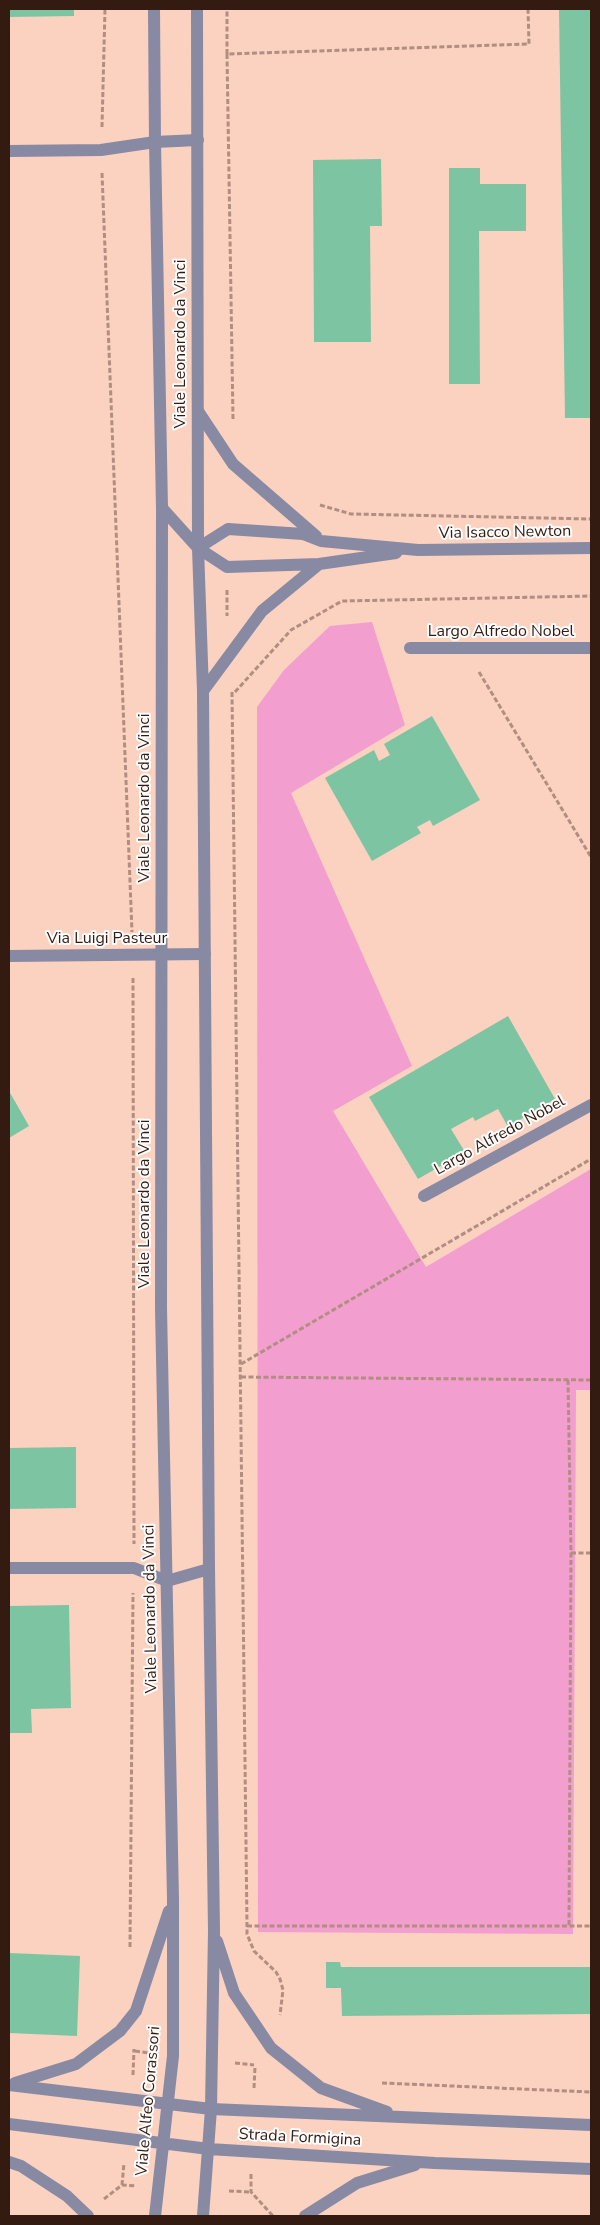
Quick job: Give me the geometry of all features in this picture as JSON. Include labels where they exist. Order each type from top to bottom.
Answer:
[{"type":"street","name":"Viale Leonardo da Vinci","points":[[154,9],[154,142],[162,508],[161,1308],[173,1899]]},
{"type":"street","name":"Viale Leonardo da Vinci","points":[[197,9],[198,548],[203,691],[209,1568],[214,1931]]},
{"type":"street","points":[[9,151],[101,150],[154,142],[198,140]]},
{"type":"street","points":[[198,411],[233,464],[321,541]]},
{"type":"street","points":[[162,508],[198,548],[227,567]]},
{"type":"street","name":"Via Isacco Newton","points":[[198,548],[228,529],[302,534],[321,541],[418,550],[591,548]]},
{"type":"street","name":"Via Isacco Newton","points":[[227,567],[319,564],[418,550]]},
{"type":"street","points":[[203,691],[262,612],[319,564]]},
{"type":"street","name":"Largo Alfredo Nobel","points":[[410,648],[591,648]]},
{"type":"street","name":"Via Luigi Pasteur","points":[[9,956],[205,954]]},
{"type":"street","name":"Largo Alfredo Nobel","points":[[424,1196],[591,1105]]},
{"type":"street","points":[[9,1568],[134,1568],[167,1581],[209,1568]]},
{"type":"street","points":[[10,2085],[76,2064],[120,2031],[136,2011],[173,1899]]},
{"type":"street","name":"Viale Alfeo Corassori","points":[[155,2216],[173,2056],[173,1899]]},
{"type":"street","points":[[203,2216],[211,2109],[214,1931]]},
{"type":"street","points":[[214,1931],[234,1993],[271,2048],[321,2088],[399,2116]]},
{"type":"street","name":"Strada Formigina","points":[[10,2085],[211,2109],[591,2125]]},
{"type":"street","name":"Strada Formigina","points":[[9,2124],[208,2149],[435,2163],[591,2169]]},
{"type":"street","points":[[9,2162],[21,2166],[67,2196],[88,2216]]},
{"type":"street","points":[[305,2216],[357,2183],[408,2166],[435,2163]]},
{"type":"path","points":[[105,9],[101,150],[133,955],[134,1568],[130,1955]]},
{"type":"path","points":[[227,9],[234,424]]},
{"type":"path","points":[[227,54],[529,44],[528,9]]},
{"type":"path","points":[[313,501],[321,506],[351,514],[591,519]]},
{"type":"path","points":[[227,567],[227,658],[233,694],[247,1934],[254,1951],[276,1972],[280,1979],[283,1990],[280,2016]]},
{"type":"path","points":[[233,694],[291,630],[342,601],[591,596]]},
{"type":"path","points":[[464,648],[591,858]]},
{"type":"path","points":[[241,1364],[591,1159]]},
{"type":"path","points":[[241,1377],[591,1380]]},
{"type":"path","points":[[568,1380],[570,1553],[569,1926]]},
{"type":"path","points":[[570,1553],[591,1553]]},
{"type":"path","points":[[247,1926],[591,1926]]},
{"type":"path","points":[[375,2082],[591,2092]]},
{"type":"path","points":[[251,2192],[273,2216]]},
{"type":"shaded area","points":[[372,622],[405,725],[291,793],[412,1066],[333,1111],[426,1267],[591,1169],[591,1390],[576,1390],[573,1934],[258,1932],[257,707],[284,670],[330,626]]},
{"type":"building","points":[[9,9],[74,9],[74,16],[9,17]]},
{"type":"building","points":[[559,9],[591,9],[591,418],[565,418]]},
{"type":"building","points":[[381,159],[382,226],[370,226],[371,342],[314,342],[313,160]]},
{"type":"building","points":[[449,168],[480,168],[480,184],[526,184],[526,231],[479,231],[480,384],[449,384]]},
{"type":"building","points":[[432,716],[480,800],[433,826],[430,820],[417,827],[421,833],[372,861],[325,778],[374,750],[379,761],[390,755],[384,744]]},
{"type":"building","points":[[508,1016],[555,1099],[508,1127],[498,1109],[475,1121],[473,1117],[451,1129],[465,1152],[418,1179],[369,1097]]},
{"type":"building","points":[[9,1091],[29,1126],[9,1138]]},
{"type":"building","points":[[76,1447],[76,1508],[9,1509],[9,1448]]},
{"type":"building","points":[[69,1605],[71,1708],[31,1709],[32,1733],[9,1733],[9,1606]]},
{"type":"building","points":[[9,1953],[80,1956],[77,2036],[9,2033]]},
{"type":"building","points":[[326,1962],[340,1962],[341,1967],[591,1967],[591,2014],[342,2016],[341,1988],[326,1988]]}]
